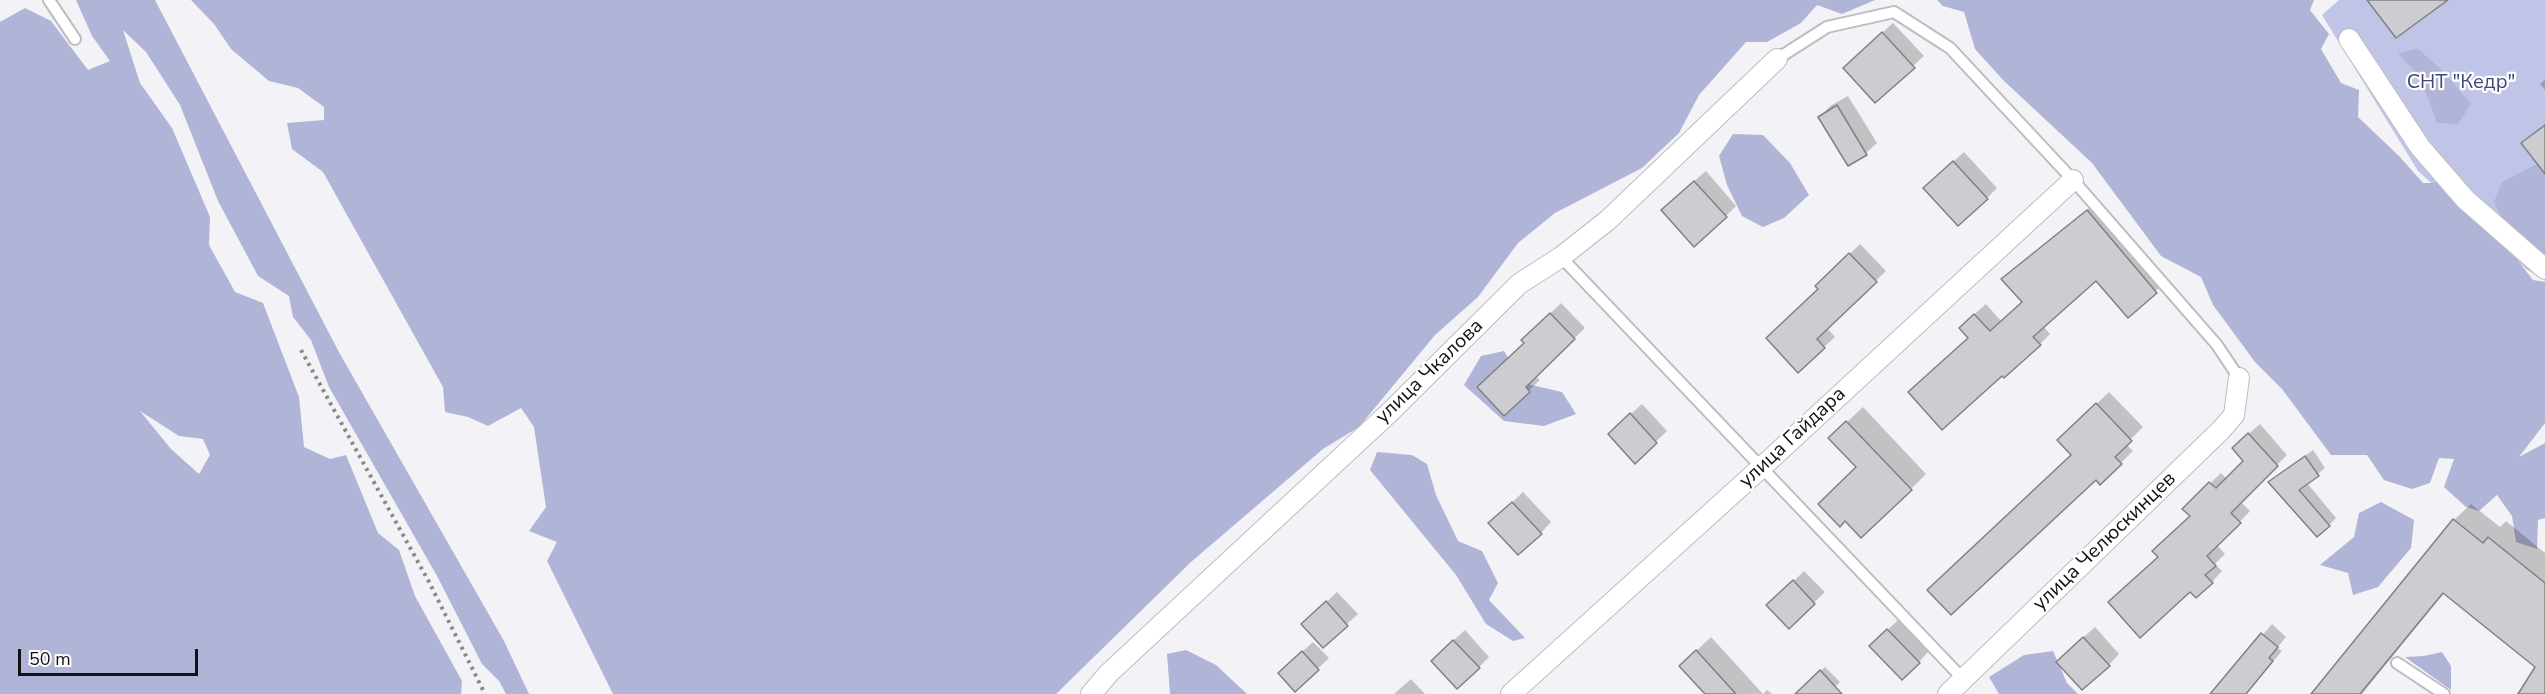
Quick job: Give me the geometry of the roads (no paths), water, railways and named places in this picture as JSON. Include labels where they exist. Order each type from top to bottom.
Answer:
[{"type":"street","points":[[2349,39],[2420,147],[2465,199],[2545,269]]},
{"type":"street","name":"улица Чкалова","points":[[1091,694],[1118,665],[1389,413],[1519,284],[1561,257],[1608,220],[1777,59]]},
{"type":"street","name":"улица Гайдара","points":[[1511,694],[1763,466],[2073,180]]},
{"type":"street","name":"улица Челюскинцев","points":[[1948,694],[2221,430],[2234,415],[2239,378]]},
{"type":"lane","points":[[49,0],[75,39]]},
{"type":"lane","points":[[1777,59],[1827,27],[1894,12],[1950,48],[2073,180],[2217,345],[2239,378]]},
{"type":"lane","points":[[1561,257],[1763,466],[1963,679]]},
{"type":"lane","points":[[2397,663],[2444,694]]},
{"type":"park label","name":"СНТ \"Кедр\"","points":[[2461,83]]}]
